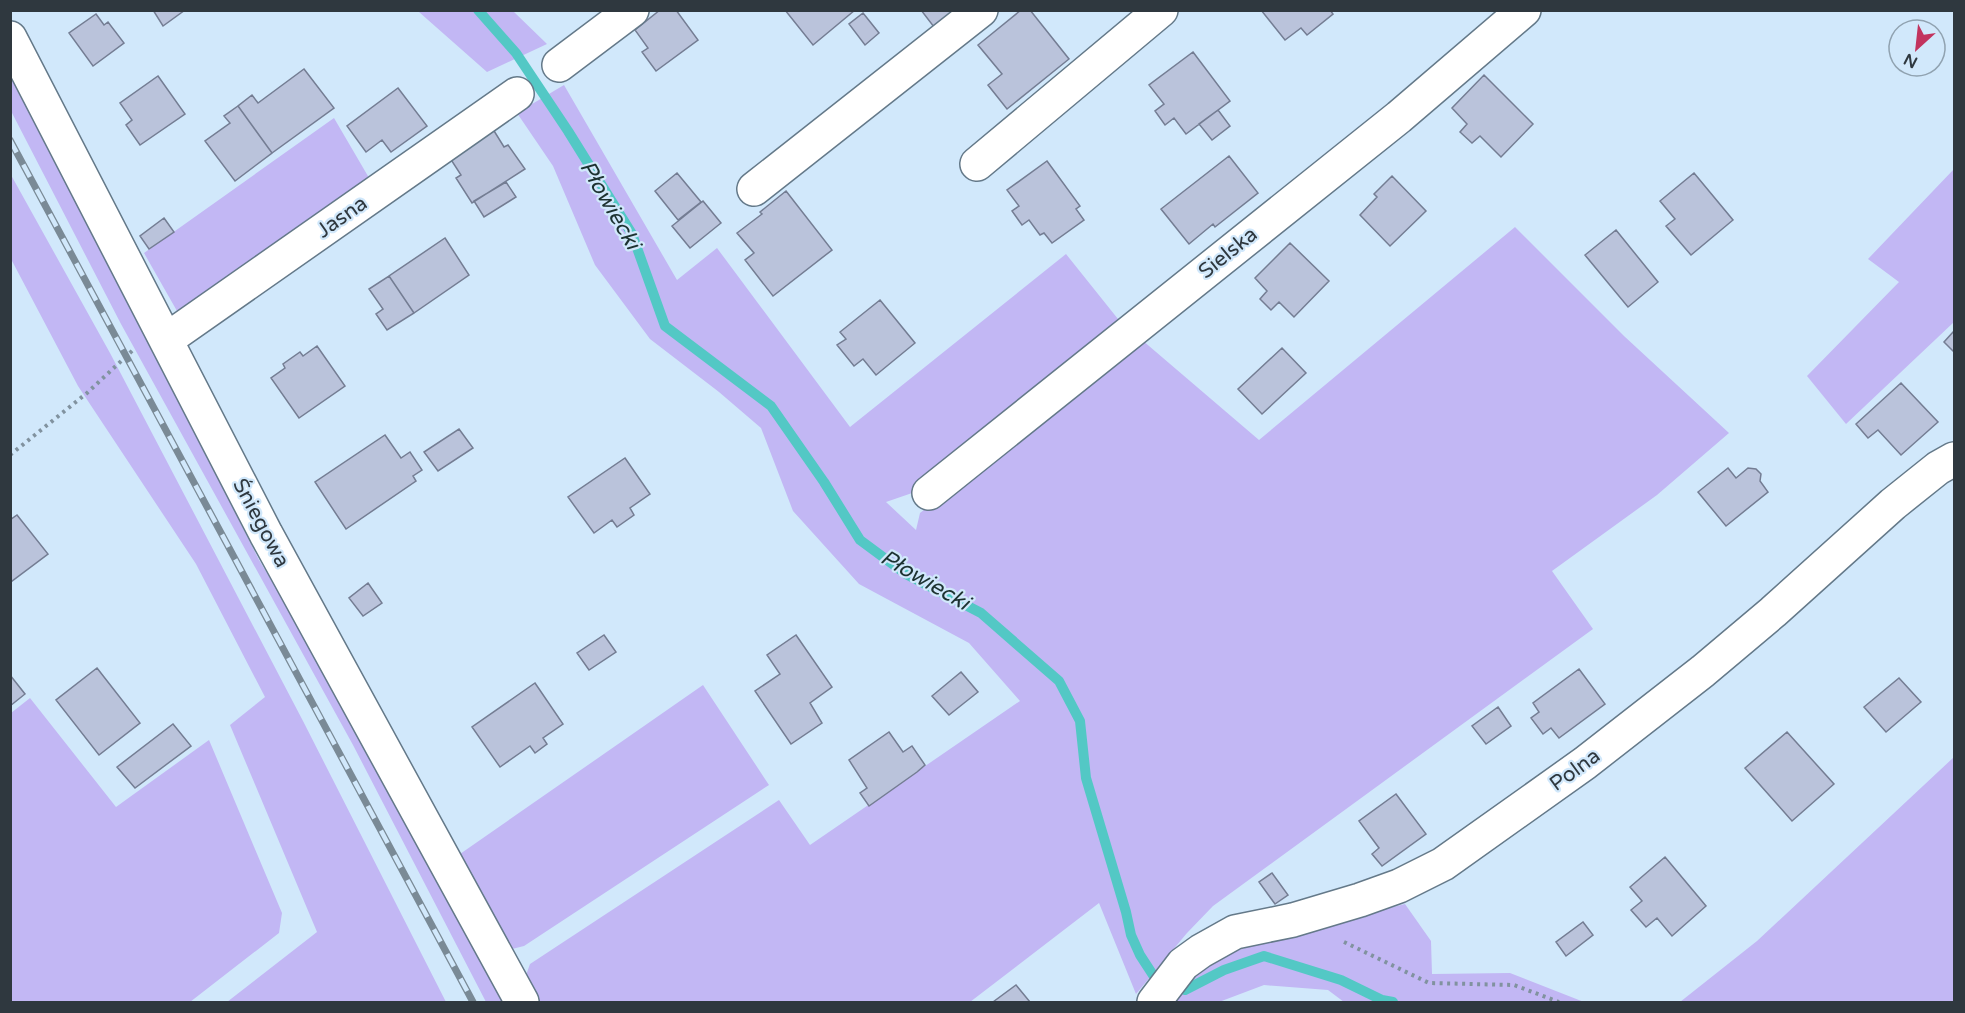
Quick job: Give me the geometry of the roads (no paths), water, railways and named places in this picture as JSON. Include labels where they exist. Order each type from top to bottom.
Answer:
[{"type":"street","points":[[559,65],[632,10]]},
{"type":"street","points":[[754,189],[981,10]]},
{"type":"street","points":[[977,164],[1161,10]]},
{"type":"street","name":"Sielska","points":[[929,493],[1399,117],[1524,10]]},
{"type":"street","name":"Śniegowa","points":[[10,38],[266,534],[522,1002]]},
{"type":"street","name":"Jasna","points":[[163,334],[517,94]]},
{"type":"street","name":"Polna","points":[[1154,1002],[1183,964],[1235,932],[1293,920],[1360,900],[1399,886],[1452,857],[1585,763],[1703,671],[1773,612],[1893,504],[1938,468],[1954,459]]},
{"type":"waterway","name":"Płowiecki","points":[[478,10],[516,53],[632,234],[665,326],[771,406],[824,482],[860,540],[906,574],[981,613],[1059,681],[1080,721],[1086,778],[1131,935],[1153,975],[1185,990],[1224,970],[1264,956],[1341,980],[1382,1000],[1393,1002]]},
{"type":"railway","points":[[10,140],[473,1002]]}]
